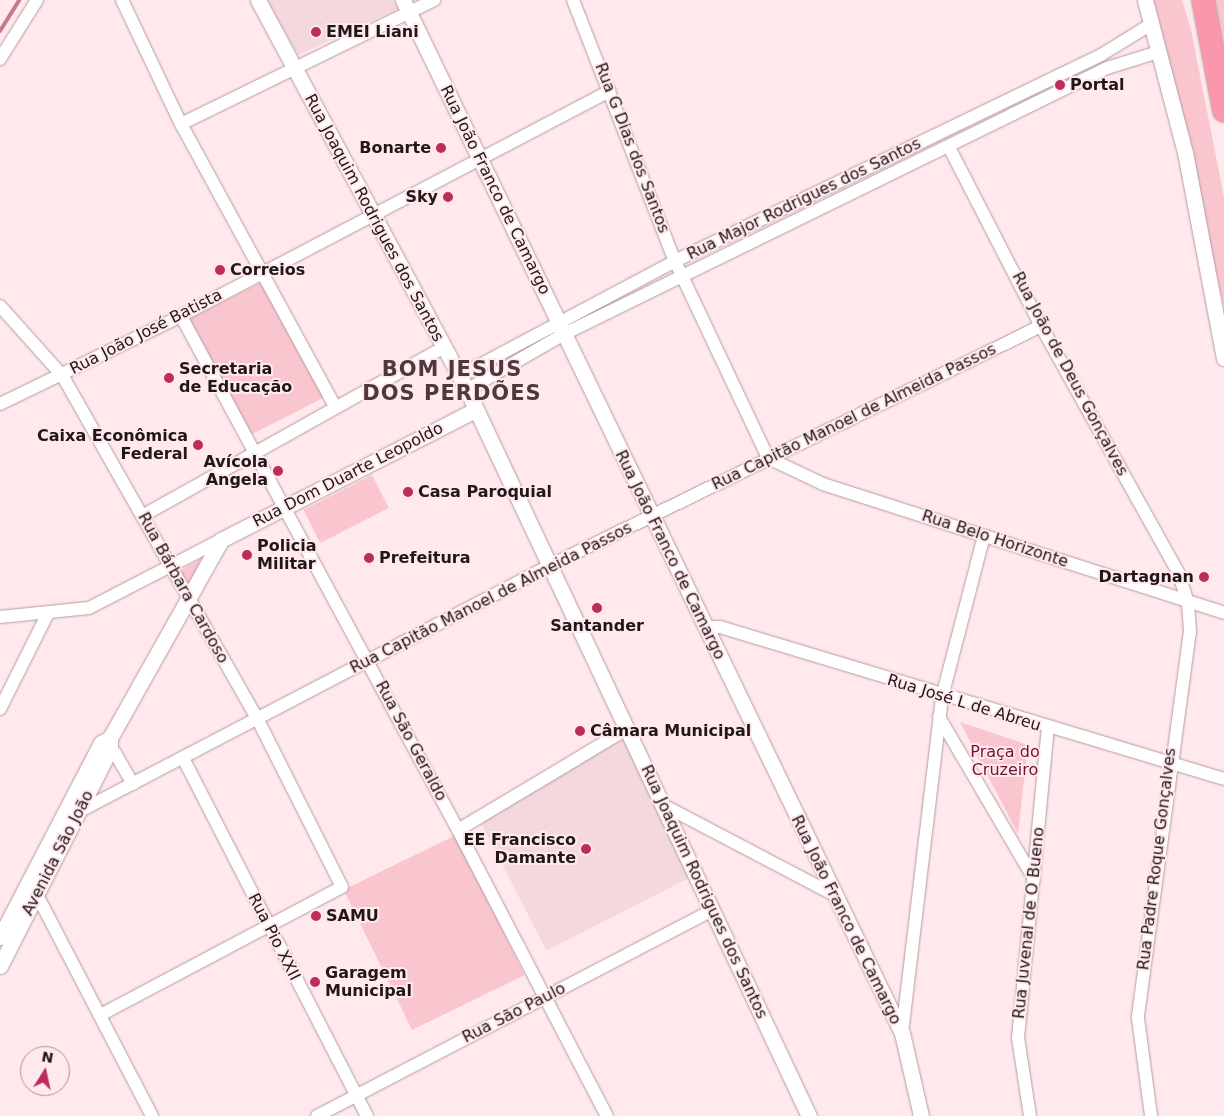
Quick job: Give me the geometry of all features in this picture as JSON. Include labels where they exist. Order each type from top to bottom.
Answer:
[{"type":"highway","points":[[1188,0],[1215,63]]},
{"type":"highway","points":[[1202,0],[1224,111]]},
{"type":"street","points":[[0,59],[37,0]]},
{"type":"street","points":[[122,0],[182,124],[335,406]]},
{"type":"street","name":"Rua Joaquim Rodrigues dos Santos","points":[[258,0],[369,214],[467,390],[665,806],[807,1116]]},
{"type":"street","points":[[182,124],[406,6],[434,0]]},
{"type":"street","points":[[1145,0],[1184,152],[1224,358]]},
{"type":"street","name":"Rua G Dias dos Santos","points":[[574,1],[675,261],[768,458]]},
{"type":"street","name":"Rua João Franco de Camargo","points":[[406,6],[480,156],[831,893],[902,1033],[920,1116]]},
{"type":"street","name":"Rua Major Rodrigues dos Santos","points":[[467,390],[562,329],[675,261],[1101,55],[1150,25]]},
{"type":"street","name":"Rua Major Rodrigues dos Santos","points":[[459,376],[683,276],[1108,68],[1158,52]]},
{"type":"street","points":[[1101,55],[1108,68]]},
{"type":"street","name":"Rua João José Batista","points":[[0,404],[181,316],[369,214],[610,91]]},
{"type":"street","points":[[1007,100],[1013,114]]},
{"type":"street","name":"Rua João de Deus Gonçalves","points":[[949,147],[1041,326],[1178,572],[1188,602]]},
{"type":"street","name":"Rua Bárbara Cardoso","points":[[0,306],[62,375],[142,516],[170,570],[257,718],[342,887],[269,928]]},
{"type":"street","name":"Rua São Geraldo","points":[[181,316],[458,830],[607,1116]]},
{"type":"street","name":"Rua Capitão Manoel de Almeida Passos","points":[[80,811],[550,566],[1041,326]]},
{"type":"street","points":[[142,516],[335,406],[444,347]]},
{"type":"street","name":"Rua Dom Duarte Leopoldo","points":[[221,540],[475,410]]},
{"type":"street","name":"Rua Belo Horizonte","points":[[768,458],[823,484],[1224,613]]},
{"type":"street","points":[[902,1033],[942,698],[984,536]]},
{"type":"street","points":[[0,617],[47,615],[102,603],[170,570],[221,540]]},
{"type":"street","name":"Avenida São João","points":[[0,966],[31,891],[107,743],[221,540]]},
{"type":"street","name":"Rua Padre Roque Gonçalves","points":[[1151,1116],[1138,1018],[1168,764],[1190,631],[1188,602]]},
{"type":"street","points":[[0,709],[47,615]]},
{"type":"street","name":"Rua José L de Abreu","points":[[704,627],[720,627],[942,698],[1224,779]]},
{"type":"street","points":[[939,717],[1034,879]]},
{"type":"street","points":[[458,830],[628,729]]},
{"type":"street","name":"Rua Juvenal de O Bueno","points":[[1030,1116],[1018,1038],[1048,729]]},
{"type":"street","points":[[107,743],[133,784]]},
{"type":"street","name":"Avenida São João","points":[[0,937],[31,891],[80,811],[107,743]]},
{"type":"street","name":"Rua Pio XXII","points":[[182,758],[367,1116]]},
{"type":"street","points":[[665,806],[831,893]]},
{"type":"street","points":[[31,891],[100,1015],[152,1116]]},
{"type":"street","name":"Rua São Paulo","points":[[317,1116],[712,910]]},
{"type":"street","points":[[100,1015],[269,928]]},
{"type":"shaded area","name":"EMEI Liani","points":[[266,0],[393,0],[398,9],[298,55]]},
{"type":"shaded area","name":"EE Francisco Damante","points":[[623,740],[692,876],[546,951],[477,814]]},
{"type":"green space","points":[[1154,0],[1182,0],[1191,30],[1224,197],[1224,307]]},
{"type":"green space","points":[[1211,0],[1224,0],[1224,62]]},
{"type":"green space","points":[[266,280],[325,397],[249,436],[189,319]]},
{"type":"green space","points":[[372,475],[389,508],[320,543],[303,510]]},
{"type":"green space","points":[[202,558],[189,585],[180,571]]},
{"type":"green space","name":"Praça do Cruzeiro","points":[[960,722],[1028,745],[1018,834]]},
{"type":"green space","points":[[456,835],[524,975],[412,1030],[344,890]]},
{"type":"waterway","points":[[0,31],[19,0]]},
{"type":"place","name":"EMEI Liani","points":[[316,32]]},
{"type":"place","name":"Portal","points":[[1060,85]]},
{"type":"place","name":"Bonarte","points":[[441,148]]},
{"type":"place","name":"Sky","points":[[448,197]]},
{"type":"place","name":"Correios","points":[[220,270]]},
{"type":"place","name":"Secretaria de Educação","points":[[169,378]]},
{"type":"place","name":"Caixa Econômica Federal","points":[[198,445]]},
{"type":"place","name":"Avícola Angela","points":[[278,471]]},
{"type":"place","name":"Casa Paroquial","points":[[408,492]]},
{"type":"place","name":"Policia Militar","points":[[247,555]]},
{"type":"place","name":"Prefeitura","points":[[369,558]]},
{"type":"place","name":"Dartagnan","points":[[1204,577]]},
{"type":"place","name":"Santander","points":[[597,608]]},
{"type":"place","name":"Câmara Municipal","points":[[580,731]]},
{"type":"place","name":"EE Francisco Damante","points":[[586,849]]},
{"type":"place","name":"SAMU","points":[[316,916]]},
{"type":"place","name":"Garagem Municipal","points":[[315,982]]},
{"type":"district","name":"BOM JESUS DOS PERDÕES","points":[[452,381]]}]
